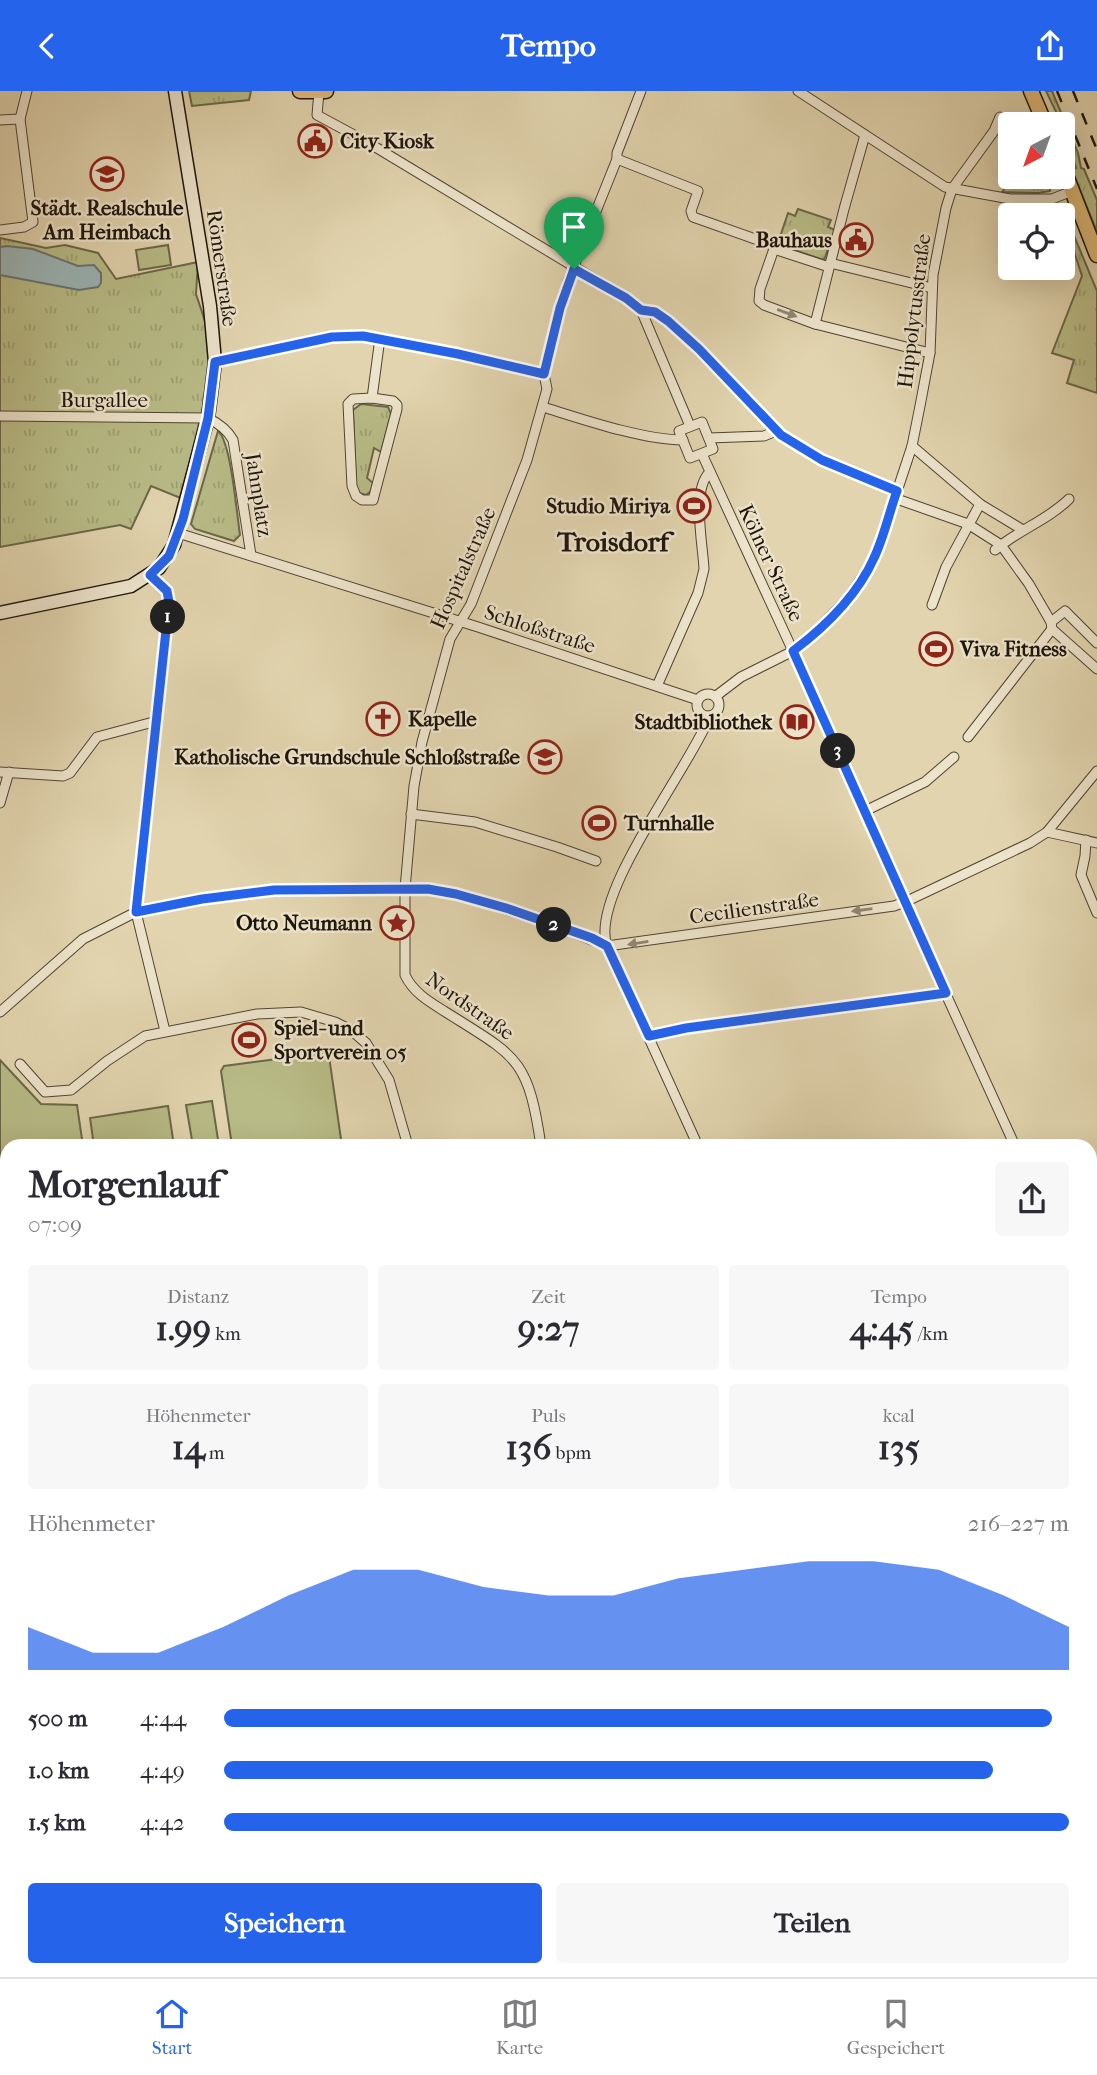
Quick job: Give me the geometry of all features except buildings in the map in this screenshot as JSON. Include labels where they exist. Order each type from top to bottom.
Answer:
[{"type":"main road","points":[[300,91],[326,91]]},
{"type":"main road","points":[[1031,91],[1040,112]]},
{"type":"main road","points":[[1072,191],[1097,255]]},
{"type":"street","points":[[0,230],[24,227],[33,222],[20,119],[27,91]]},
{"type":"street","name":"Römerstraße","points":[[150,575],[169,556],[178,533],[208,418],[215,362],[210,306],[175,91]]},
{"type":"street","name":"Hospitalstraße","points":[[405,888],[416,769],[434,693],[450,639],[471,604],[519,482],[543,407],[547,381],[544,374],[560,308],[641,91]]},
{"type":"street","points":[[799,91],[939,184],[952,189],[1010,199],[1052,199],[1072,191]]},
{"type":"street","points":[[319,92],[317,115],[367,142],[626,298],[641,310],[690,426]]},
{"type":"street","points":[[0,120],[20,119]]},
{"type":"street","points":[[952,189],[998,122]]},
{"type":"street","points":[[816,324],[865,135]]},
{"type":"street","points":[[617,159],[698,191],[691,211],[693,217],[830,265],[932,288]]},
{"type":"street","name":"Hippolytusstraße","points":[[793,651],[825,623],[860,582],[875,558],[912,446],[930,353],[932,288],[941,230],[952,189]]},
{"type":"street","points":[[774,247],[760,289],[759,300],[764,306],[816,324],[930,353]]},
{"type":"street","points":[[641,310],[655,312],[680,331],[776,431],[822,460],[968,524],[998,547],[1029,584],[1052,625],[1097,669]]},
{"type":"street","points":[[215,362],[332,337],[380,338],[544,374]]},
{"type":"street","points":[[372,398],[380,338]]},
{"type":"street","points":[[372,398],[393,401],[397,409],[373,500],[368,501],[358,498],[352,486],[348,404],[353,399],[372,398]]},
{"type":"street","points":[[543,407],[644,434],[682,440]]},
{"type":"street","name":"Burgallee","points":[[0,416],[208,418]]},
{"type":"street","name":"Jahnplatz","points":[[178,533],[251,555],[233,440],[226,430],[208,418]]},
{"type":"street","points":[[702,422],[709,438],[713,449],[690,459],[679,431],[702,422]]},
{"type":"street","points":[[709,438],[764,436],[776,431]]},
{"type":"street","points":[[912,446],[980,503],[1023,530]]},
{"type":"street","name":"Kölner Straße","points":[[702,454],[1013,1139]]},
{"type":"street","points":[[657,686],[698,593],[704,569],[701,490],[705,477],[710,472]]},
{"type":"street","points":[[998,547],[1062,507],[1069,499]]},
{"type":"street","points":[[935,601],[946,567],[980,503]]},
{"type":"street","name":"Schloßstraße","points":[[251,555],[698,700]]},
{"type":"street","points":[[0,613],[113,591],[137,584],[150,575],[167,591],[169,602],[136,912],[165,1031]]},
{"type":"street","points":[[968,737],[1065,611],[1097,643]]},
{"type":"street","points":[[716,696],[741,677],[793,651]]},
{"type":"street","points":[[695,1139],[607,946],[604,932],[622,870],[710,716],[716,713],[720,706],[716,696],[708,693],[698,700],[699,712],[710,716]]},
{"type":"street","points":[[0,803],[5,772],[63,776],[70,773],[97,737],[157,721]]},
{"type":"street","points":[[865,811],[925,782],[954,757]]},
{"type":"street","points":[[1097,771],[1047,832],[1097,843]]},
{"type":"street","points":[[411,814],[475,822],[596,861]]},
{"type":"street","name":"Cecilienstraße","points":[[607,946],[894,906],[1030,843],[1047,832]]},
{"type":"street","points":[[1086,840],[1086,856],[1081,875],[1097,913]]},
{"type":"street","name":"Nordstraße","points":[[405,888],[404,967],[407,980],[426,999],[499,1045],[520,1065],[533,1095],[540,1139]]},
{"type":"street","points":[[0,1012],[83,939],[136,912],[202,899],[264,891],[428,889],[471,898],[566,929],[607,946]]},
{"type":"street","points":[[649,1036],[686,1028],[946,993]]},
{"type":"street","points":[[20,1065],[45,1092],[71,1090],[142,1038],[165,1031],[257,1014],[286,1011],[314,1014],[335,1022],[362,1039],[385,1072],[406,1139]]},
{"type":"green space","points":[[189,91],[251,91],[249,100],[192,106]]},
{"type":"green space","points":[[1046,91],[1052,91],[1061,112],[1056,112]]},
{"type":"green space","points":[[1075,146],[1081,168],[1084,169],[1097,200],[1097,232],[1075,177]]},
{"type":"green space","points":[[1004,189],[1050,189],[1038,193],[1002,192]]},
{"type":"green space","points":[[798,209],[831,220],[828,227],[835,230],[824,260],[782,246],[783,242],[779,240],[788,213],[795,216]]},
{"type":"green space","points":[[0,238],[46,248],[65,245],[98,253],[116,279],[198,262],[196,294],[209,333],[210,361],[183,499],[151,486],[131,529],[120,525],[0,547]]},
{"type":"green space","points":[[1075,238],[1097,291],[1097,393],[1067,383],[1074,360],[1052,353],[1082,276],[1075,255]]},
{"type":"green space","points":[[168,245],[171,265],[139,270],[136,250]]},
{"type":"green space","points":[[361,404],[388,407],[391,414],[381,452],[374,448],[367,478],[373,483],[371,491],[366,495],[359,493],[356,488],[353,410]]},
{"type":"green space","points":[[218,431],[223,438],[233,480],[240,535],[234,541],[195,529],[191,524]]},
{"type":"green space","points":[[324,1053],[329,1056],[341,1139],[231,1139],[221,1071],[224,1066]]},
{"type":"green space","points":[[0,1060],[41,1104],[77,1105],[82,1139],[0,1139]]},
{"type":"green space","points":[[212,1101],[218,1139],[192,1139],[186,1105]]},
{"type":"green space","points":[[168,1106],[173,1139],[93,1139],[90,1118]]},
{"type":"water","points":[[0,247],[33,249],[78,266],[94,265],[101,273],[101,283],[98,287],[79,290],[0,275]]},
{"type":"railway","points":[[1057,91],[1097,189]]},
{"type":"railway","points":[[1073,91],[1097,150]]},
{"type":"place","name":"City Kiosk","points":[[315,141]]},
{"type":"place","name":"Städt. Realschule Am Heimbach","points":[[107,174]]},
{"type":"place","name":"Bauhaus","points":[[856,240]]},
{"type":"place","name":"Studio Miriya","points":[[694,506]]},
{"type":"place","name":"Viva Fitness","points":[[936,649]]},
{"type":"place","name":"Kapelle","points":[[383,719]]},
{"type":"place","name":"Stadtbibliothek","points":[[797,722]]},
{"type":"place","name":"Katholische Grundschule Schloßstraße","points":[[545,757]]},
{"type":"place","name":"Turnhalle","points":[[599,823]]},
{"type":"place","name":"Otto Neumann","points":[[397,923]]},
{"type":"place","name":"Spiel- und Sportverein 05","points":[[249,1040]]},
{"type":"district","name":"Troisdorf","points":[[613,541]]},
{"type":"route","points":[[574,269],[626,298],[641,310],[655,312],[668,321],[699,349],[781,435],[822,460],[897,491],[875,558],[864,575],[840,608],[793,651],[946,993],[686,1028],[649,1036],[607,946],[592,938],[509,909],[456,894],[412,888],[274,890],[202,899],[136,912],[169,602],[167,591],[150,575],[169,556],[183,519],[208,418],[215,362],[332,337],[363,336],[544,374],[560,308],[574,269]]}]
